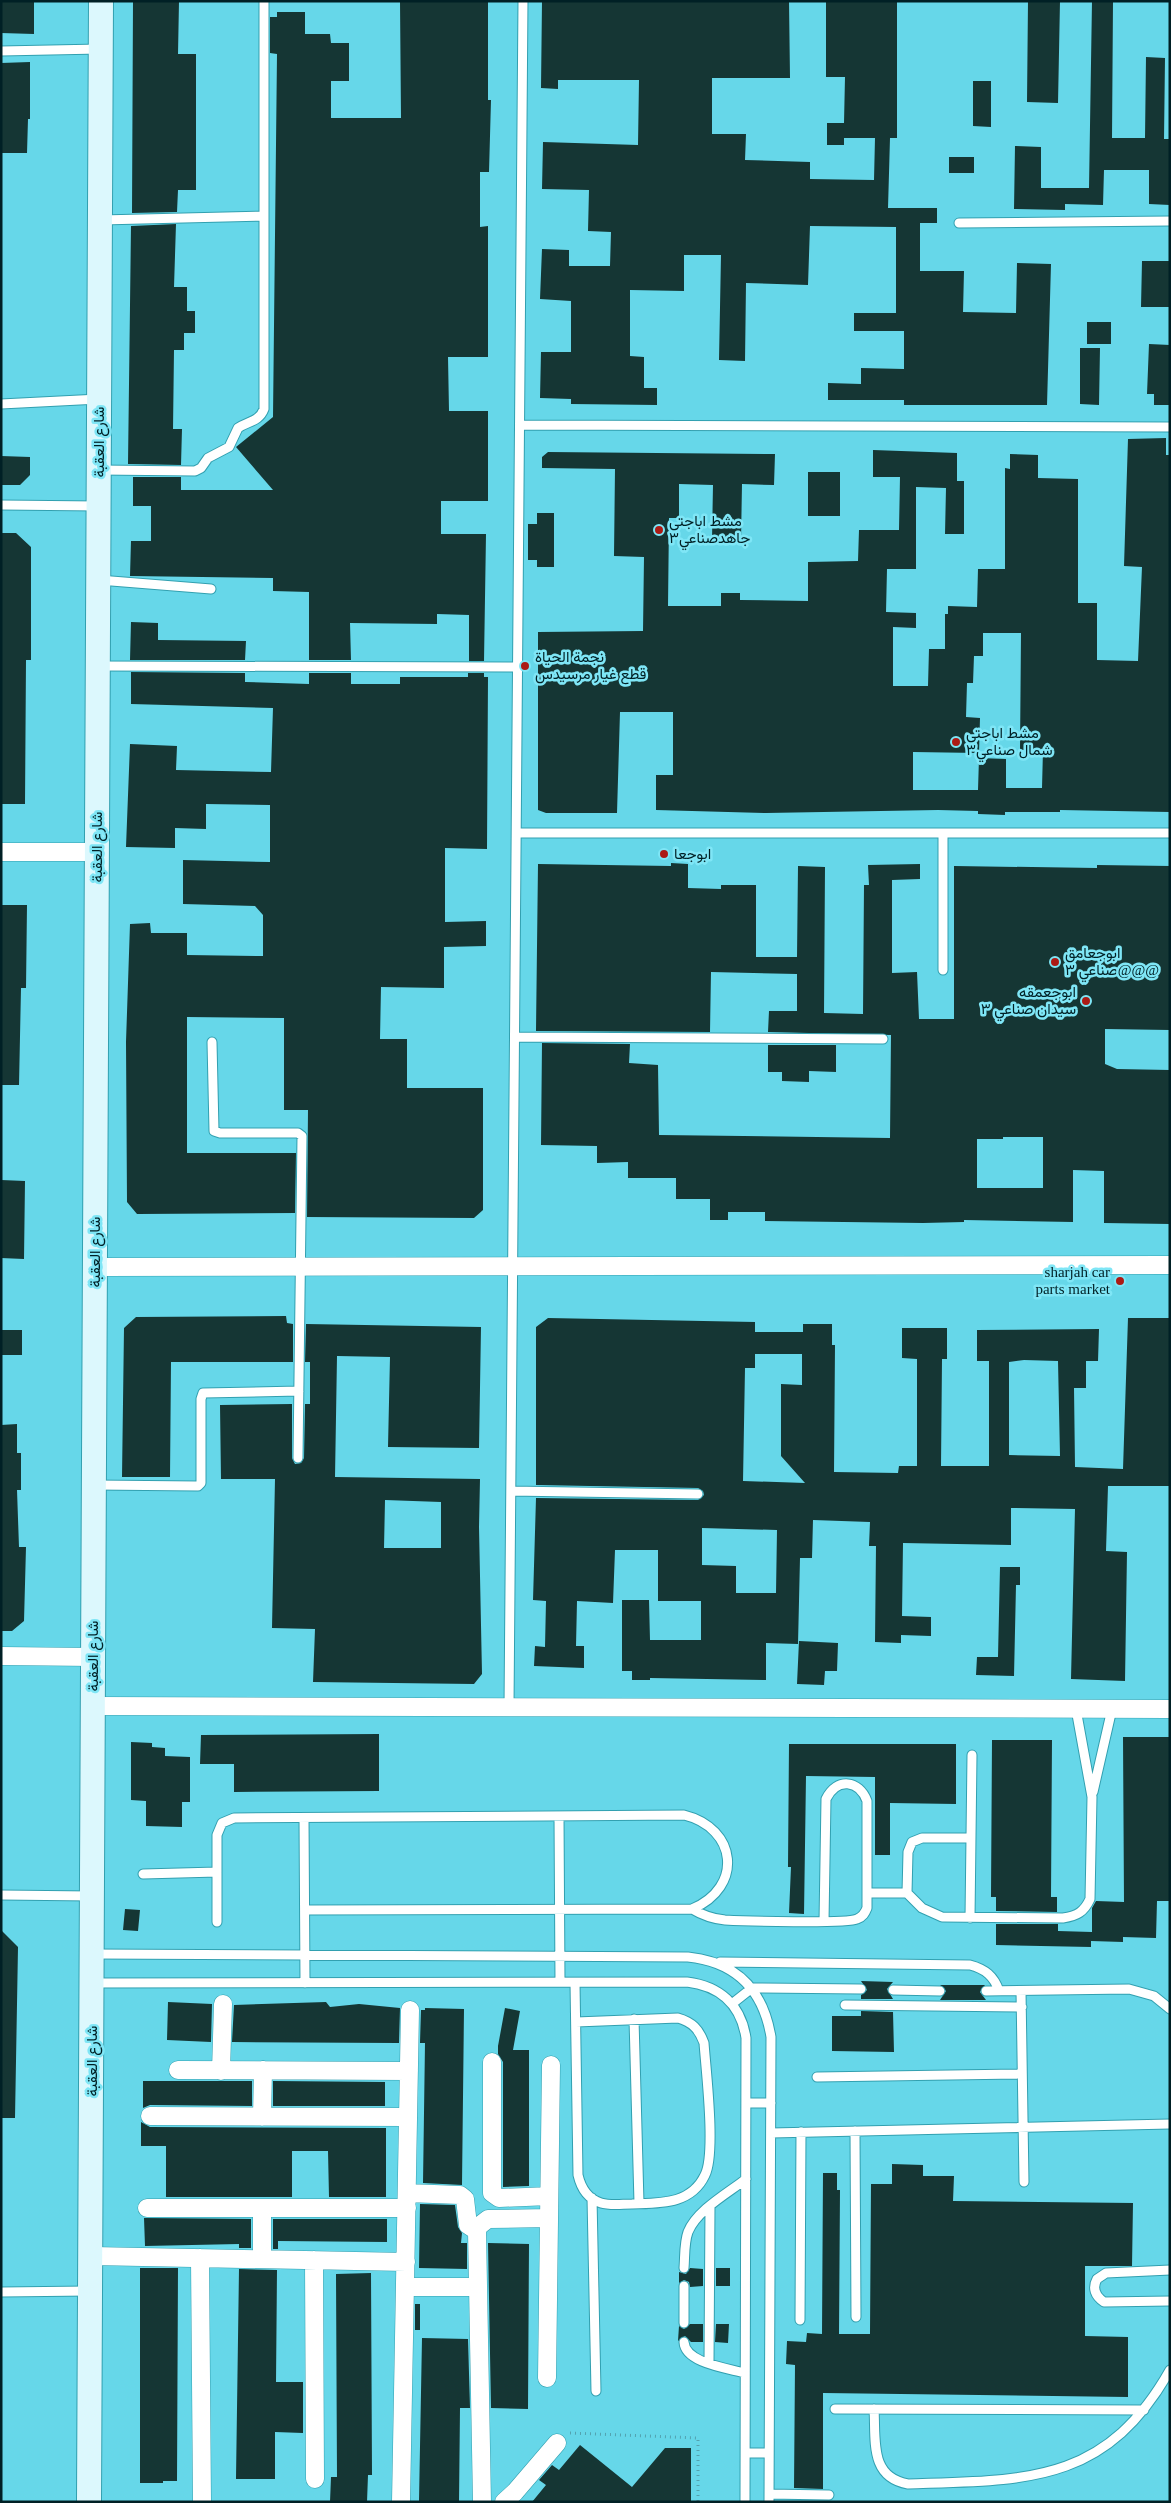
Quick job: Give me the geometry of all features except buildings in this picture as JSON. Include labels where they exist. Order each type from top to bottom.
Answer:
[{"type":"street","name":"شارع العقبة","points":[[89,2502],[92,2291],[92,1706],[101,1]]},
{"type":"street","points":[[1,852],[97,852]]},
{"type":"street","points":[[95,1267],[1170,1265]]},
{"type":"street","points":[[1,1656],[93,1657]]},
{"type":"street","points":[[92,1706],[1170,1709]]},
{"type":"street","points":[[221,2070],[222,2004]]},
{"type":"street","points":[[401,2502],[410,2010]]},
{"type":"street","points":[[492,2062],[492,2193],[499,2198],[550,2196]]},
{"type":"street","points":[[547,2378],[551,2065]]},
{"type":"street","points":[[178,2070],[409,2071]]},
{"type":"street","points":[[262,2117],[263,2070]]},
{"type":"street","points":[[150,2116],[408,2118]]},
{"type":"street","points":[[148,2208],[262,2208],[407,2200],[460,2195],[465,2199],[468,2225],[477,2231]]},
{"type":"street","points":[[262,2208],[262,2259]]},
{"type":"street","points":[[482,2502],[477,2231],[479,2226],[488,2219],[549,2218]]},
{"type":"street","points":[[92,2256],[406,2262]]},
{"type":"street","points":[[200,2258],[202,2502]]},
{"type":"street","points":[[314,2260],[315,2479]]},
{"type":"street","points":[[405,2287],[478,2287]]},
{"type":"street","points":[[504,2502],[556,2442]]},
{"type":"lane","points":[[98,470],[195,471],[201,468],[208,458],[229,447],[238,428],[258,420],[262,415],[264,409],[264,1]]},
{"type":"lane","points":[[509,1707],[523,1]]},
{"type":"lane","points":[[1,51],[100,50]]},
{"type":"lane","points":[[100,220],[264,216]]},
{"type":"lane","points":[[959,223],[1170,221]]},
{"type":"lane","points":[[1,404],[99,398]]},
{"type":"lane","points":[[520,425],[1170,427]]},
{"type":"lane","points":[[1,505],[98,506]]},
{"type":"lane","points":[[98,580],[211,589]]},
{"type":"lane","points":[[98,666],[518,667]]},
{"type":"lane","points":[[516,833],[1170,833]]},
{"type":"lane","points":[[943,970],[944,833]]},
{"type":"lane","points":[[515,1038],[883,1039]]},
{"type":"lane","points":[[212,1042],[214,1131],[220,1133],[298,1133],[302,1136],[298,1458]]},
{"type":"lane","points":[[94,1485],[198,1486],[201,1483],[201,1399],[204,1393],[299,1391]]},
{"type":"lane","points":[[511,1491],[698,1494]]},
{"type":"lane","points":[[971,1838],[922,1838],[912,1842],[908,1852],[907,1893],[914,1902],[932,1914],[942,1917],[970,1918],[1072,1917],[1086,1907],[1090,1900],[1092,1797],[1076,1709]]},
{"type":"lane","points":[[1092,1797],[1112,1709]]},
{"type":"lane","points":[[970,1918],[972,1755]]},
{"type":"lane","points":[[692,1909],[708,1916],[725,1920],[824,1921],[857,1919],[867,1908],[867,1802],[864,1792],[857,1786],[848,1783],[838,1784],[830,1790],[826,1798],[824,1921]]},
{"type":"lane","points":[[217,1922],[218,1828],[227,1819],[684,1815],[699,1818],[712,1826],[721,1838],[727,1851],[728,1866],[724,1881],[717,1893],[706,1903],[692,1909],[305,1910]]},
{"type":"lane","points":[[559,1816],[560,1982]]},
{"type":"lane","points":[[304,1818],[305,1983]]},
{"type":"lane","points":[[143,1874],[217,1872]]},
{"type":"lane","points":[[867,1893],[907,1893]]},
{"type":"lane","points":[[1,1895],[92,1896]]},
{"type":"lane","points":[[92,1954],[688,1957],[715,1962],[970,1965],[986,1971],[997,1984],[999,1991]]},
{"type":"lane","points":[[715,1962],[742,1978],[752,1988],[762,2004],[771,2036],[769,2498],[829,2495]]},
{"type":"lane","points":[[92,1983],[560,1982],[701,1984],[724,1994],[733,2003],[744,2025],[746,2038],[744,2502]]},
{"type":"lane","points":[[575,1983],[578,2175],[580,2184],[592,2198],[610,2204],[665,2203],[688,2195],[704,2176],[710,2153],[704,2043],[701,2034],[688,2021],[678,2018],[576,2022]]},
{"type":"lane","points":[[733,2003],[752,1988],[861,1989]]},
{"type":"lane","points":[[986,1991],[1129,1989],[1154,1996],[1170,2009]]},
{"type":"lane","points":[[893,1990],[940,1990]]},
{"type":"lane","points":[[1021,1991],[1024,2182]]},
{"type":"lane","points":[[845,2005],[1022,2007]]},
{"type":"lane","points":[[634,2019],[639,2203]]},
{"type":"lane","points":[[817,2077],[1022,2074]]},
{"type":"lane","points":[[746,2103],[771,2103]]},
{"type":"lane","points":[[771,2133],[1170,2124]]},
{"type":"lane","points":[[855,2131],[856,2317]]},
{"type":"lane","points":[[800,2320],[801,2132]]},
{"type":"lane","points":[[684,2268],[688,2232],[699,2217],[746,2179]]},
{"type":"lane","points":[[592,2198],[596,2390]]},
{"type":"lane","points":[[709,2363],[710,2207]]},
{"type":"lane","points":[[1170,2270],[1106,2273],[1097,2279],[1094,2289],[1095,2294],[1104,2302],[1170,2300]]},
{"type":"lane","points":[[684,2286],[684,2323]]},
{"type":"lane","points":[[1,2292],[92,2291]]},
{"type":"lane","points":[[684,2342],[684,2348],[689,2356],[745,2373]]},
{"type":"lane","points":[[874,2409],[878,2462],[889,2478],[908,2484],[1002,2481],[1029,2478],[1055,2471],[1104,2446],[1144,2410],[1170,2370]]},
{"type":"lane","points":[[835,2409],[1144,2410]]},
{"type":"lane","points":[[745,2453],[769,2453]]},
{"type":"path","points":[[556,2442],[563,2433],[698,2438],[698,2502]]},
{"type":"shaded area","points":[[1,1],[1170,1],[1170,2502],[1,2502]]},
{"type":"place","name":"مشط اباجتي جاهدصناعي٣","points":[[659,530]]},
{"type":"place","name":"نجمة الحياة قطع غيار مرسيدس","points":[[525,666]]},
{"type":"place","name":"مشط اباجتي شمال صناعي٣","points":[[956,742]]},
{"type":"place","name":"ابوجعا","points":[[664,854]]},
{"type":"place","name":"ابوجعامق صناعي ٣@@@","points":[[1055,962]]},
{"type":"place","name":"ابوجعمقه سيدان صناعي ٣","points":[[1086,1001]]},
{"type":"place","name":"sharjah car parts market","points":[[1120,1281]]}]
